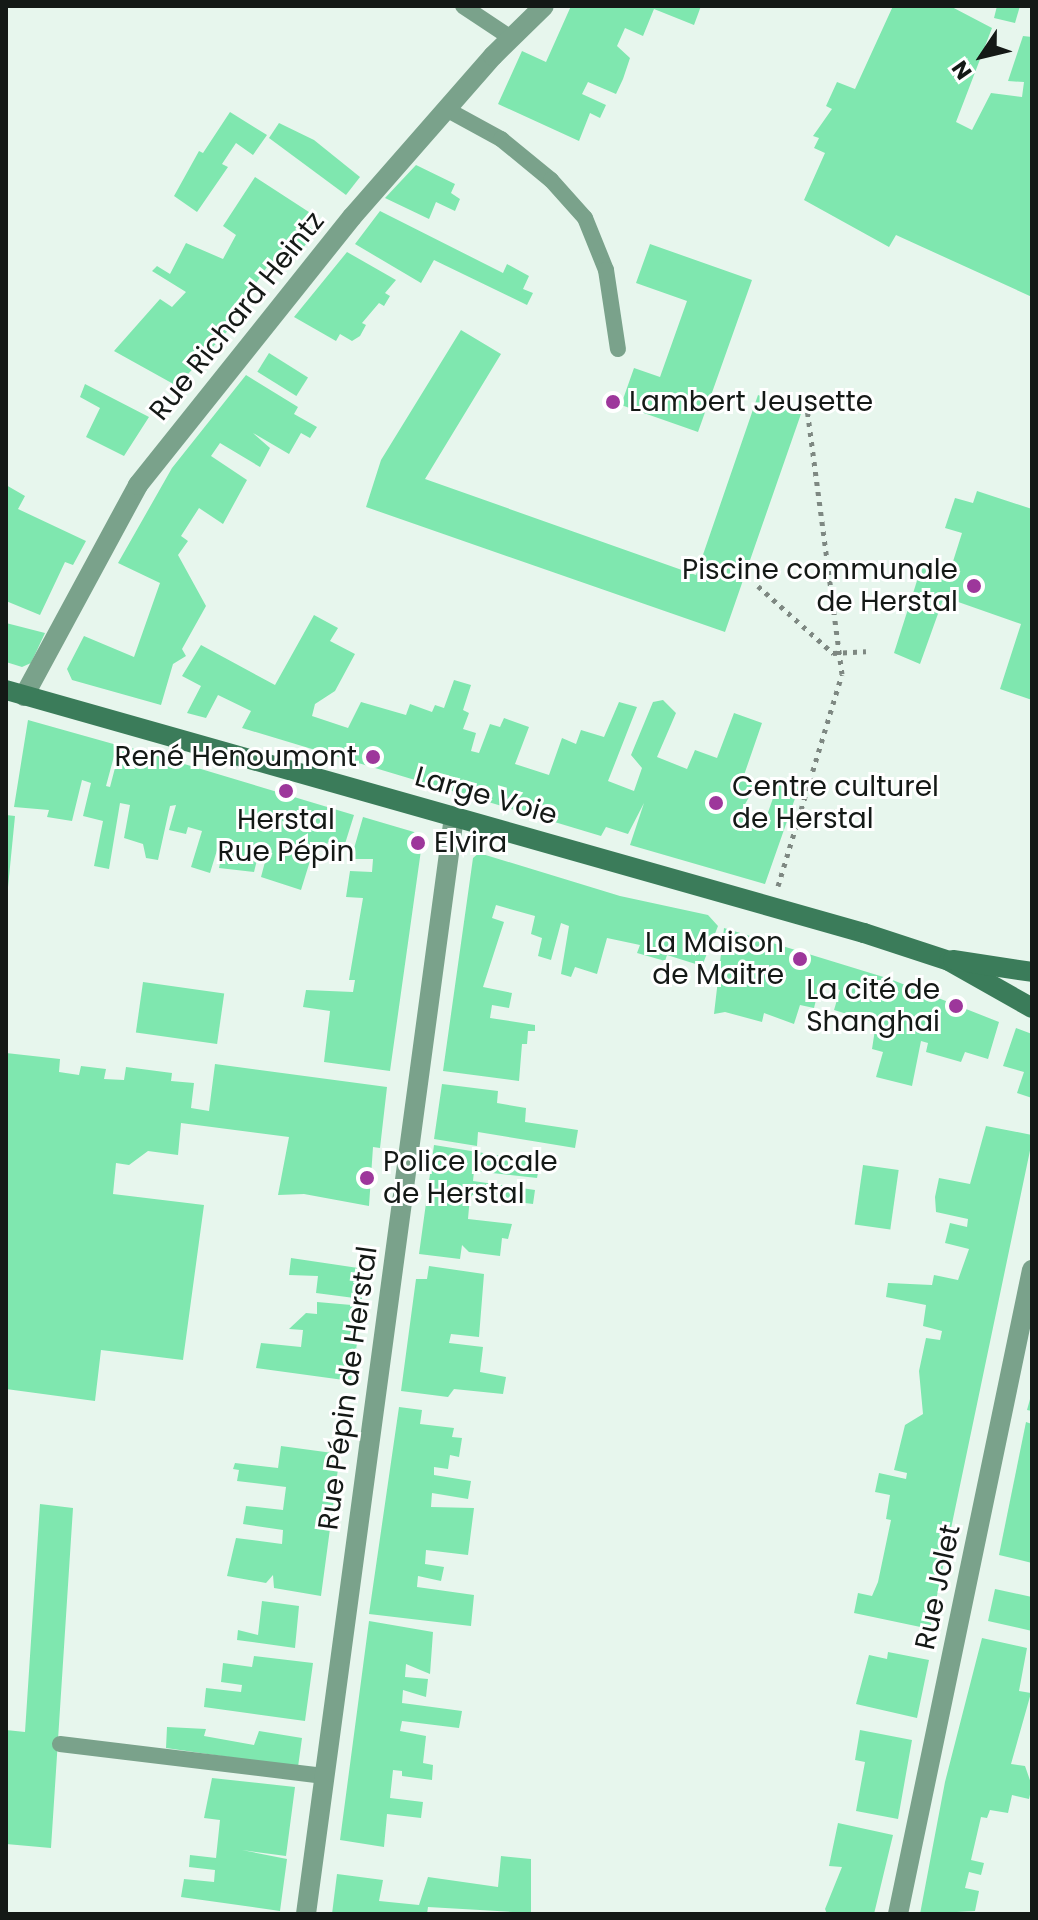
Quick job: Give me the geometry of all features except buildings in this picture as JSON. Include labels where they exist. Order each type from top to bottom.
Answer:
[{"type":"street","name":"Rue Richard Heintz","points":[[15,693],[138,485],[352,217],[446,109],[544,6]]},
{"type":"street","name":"Large Voie","points":[[15,693],[771,905],[949,961],[1032,1008]]},
{"type":"street","name":"Rue Pépin de Herstal","points":[[306,1914],[454,817]]},
{"type":"street","name":"Large Voie","points":[[949,961],[964,958],[1032,972]]},
{"type":"street","name":"Rue Jolet","points":[[898,1914],[1032,1270]]},
{"type":"lane","points":[[463,6],[511,38]]},
{"type":"lane","points":[[446,109],[501,139],[551,180],[585,218],[606,270],[618,349]]},
{"type":"lane","points":[[60,1744],[324,1776]]},
{"type":"path","points":[[771,905],[842,674],[806,401],[798,399]]},
{"type":"path","points":[[758,586],[838,654],[866,651]]},
{"type":"place","name":"Lambert Jeusette","points":[[613,402]]},
{"type":"place","name":"Piscine communale de Herstal","points":[[974,586]]},
{"type":"place","name":"René Henoumont","points":[[373,757]]},
{"type":"place","name":"Herstal Rue Pépin","points":[[286,791]]},
{"type":"place","name":"Centre culturel de Herstal","points":[[716,803]]},
{"type":"place","name":"Elvira","points":[[418,843]]},
{"type":"place","name":"La Maison de Maitre","points":[[800,959]]},
{"type":"place","name":"La cité de Shanghai","points":[[956,1006]]},
{"type":"place","name":"Police locale de Herstal","points":[[367,1178]]}]
